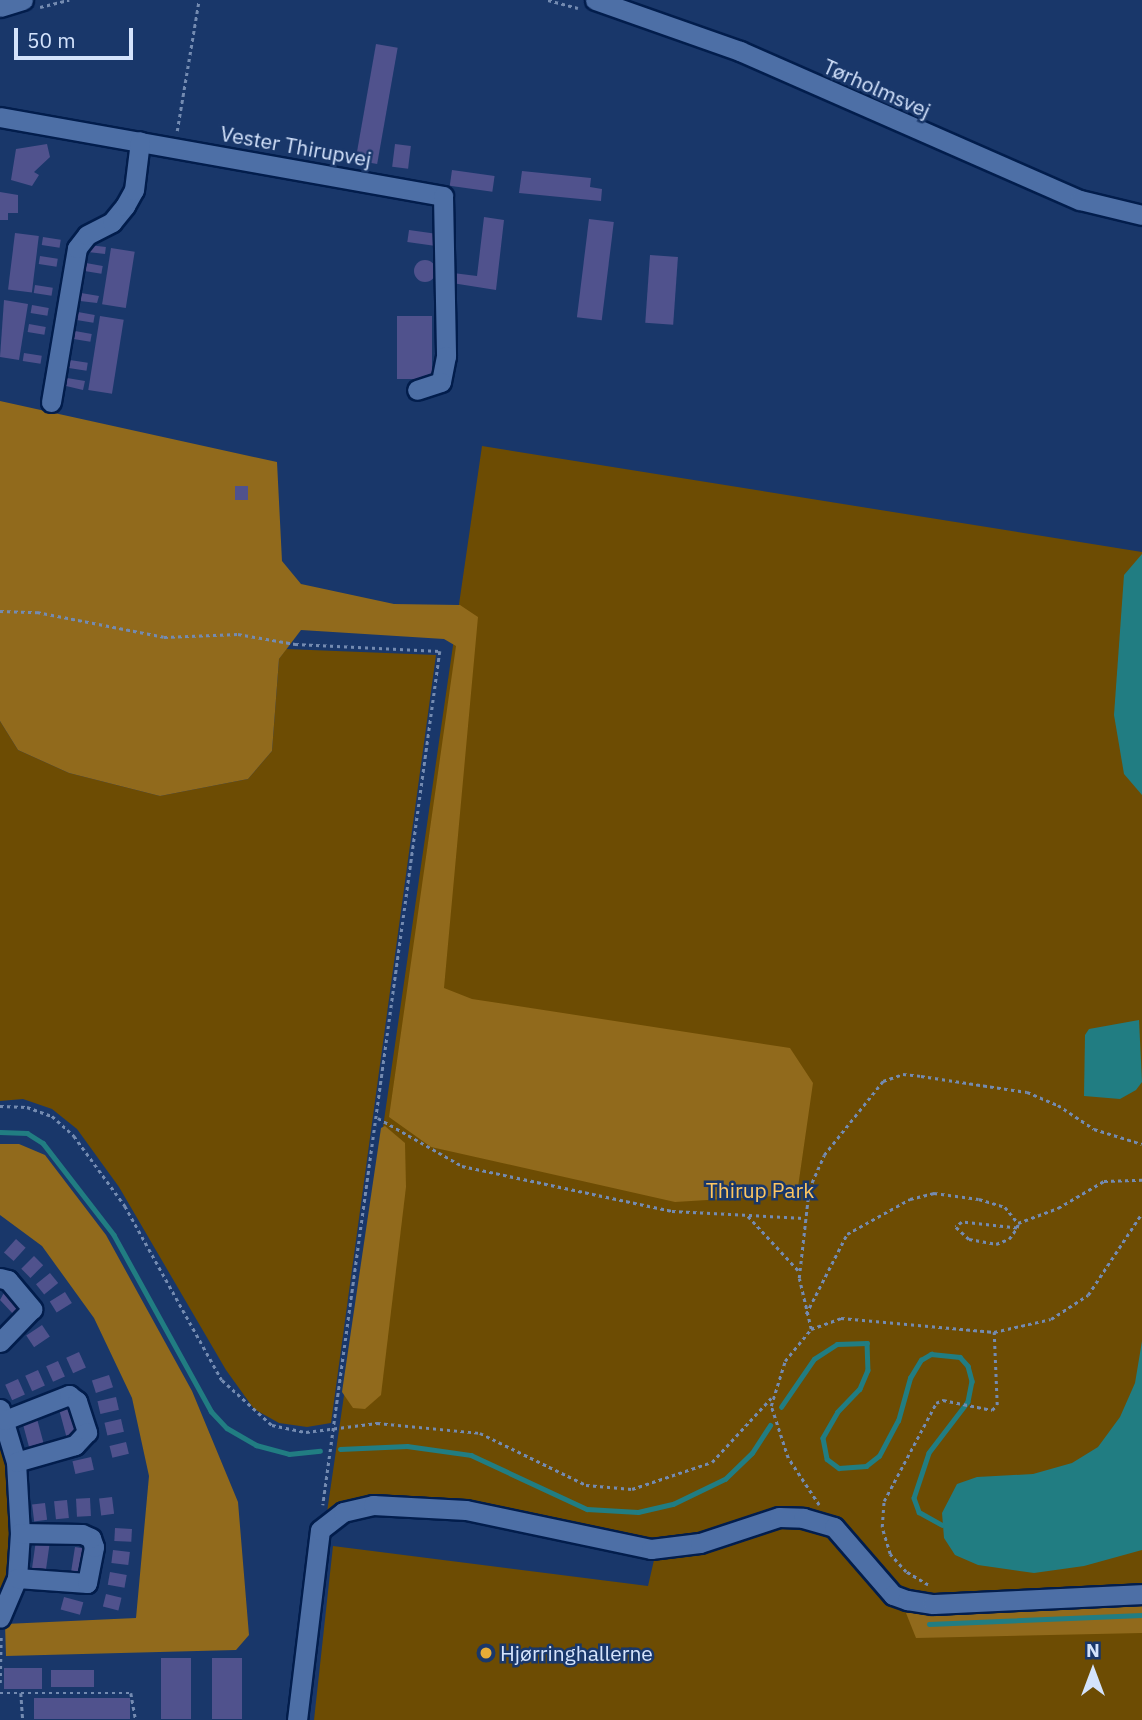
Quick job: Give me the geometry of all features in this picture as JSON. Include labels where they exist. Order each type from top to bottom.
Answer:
[{"type":"street","points":[[0,7],[23,0]]},
{"type":"street","name":"Tørholmsvej","points":[[595,0],[740,51],[1080,200],[1142,215]]},
{"type":"street","name":"Vester Thirupvej","points":[[0,117],[443,196],[446,356],[441,382],[417,390]]},
{"type":"street","points":[[51,402],[76,248],[125,206],[134,190],[140,141]]},
{"type":"street","points":[[0,1278],[15,1287],[32,1309],[0,1342]]},
{"type":"street","points":[[1,1617],[17,1578],[20,1533],[16,1462],[2,1414],[69,1395],[77,1401],[87,1432],[75,1445],[16,1462]]},
{"type":"street","points":[[297,1720],[320,1530],[343,1512],[396,1504],[547,1524],[651,1549],[700,1543],[779,1517],[818,1520],[834,1527],[893,1595],[933,1604],[1142,1594]]},
{"type":"street","points":[[17,1578],[75,1584],[87,1583],[92,1577],[91,1538],[82,1534],[20,1533]]},
{"type":"path","points":[[174,148],[199,0]]},
{"type":"path","points":[[0,611],[37,612],[164,637],[238,634],[295,644],[440,651],[320,1530]]},
{"type":"path","points":[[811,1329],[799,1271],[804,1218],[817,1166],[874,1089],[892,1076],[920,1076],[1027,1092],[1058,1105],[1094,1129],[1142,1144]]},
{"type":"path","points":[[0,1106],[27,1107],[52,1116],[74,1136],[125,1206],[222,1380],[253,1412],[287,1429],[377,1423],[480,1433],[586,1485],[632,1489],[712,1462],[771,1398],[785,1361],[811,1329],[841,1318],[994,1332],[1029,1327],[1082,1302],[1142,1213]]},
{"type":"path","points":[[378,1118],[462,1166],[672,1211],[804,1218]]},
{"type":"path","points":[[1017,1223],[1058,1208],[1104,1181],[1142,1180]]},
{"type":"path","points":[[806,1314],[847,1234],[910,1199],[934,1193],[979,1199],[1005,1207],[1017,1223],[1017,1228],[1009,1240],[996,1244],[969,1239],[956,1227],[962,1222],[1017,1228]]},
{"type":"path","points":[[748,1216],[799,1271]]},
{"type":"path","points":[[933,1588],[906,1572],[890,1554],[882,1527],[884,1501],[936,1403],[958,1402],[976,1409],[992,1410],[997,1405],[994,1332]]},
{"type":"path","points":[[771,1398],[788,1458],[834,1527]]},
{"type":"path","points":[[0,1684],[1,1617]]},
{"type":"path","points":[[0,1693],[131,1693],[136,1720]]},
{"type":"path","points":[[21,1693],[23,1720]]},
{"type":"green space","points":[[0,401],[277,462],[282,561],[301,584],[394,604],[460,605],[478,617],[444,988],[472,999],[790,1048],[813,1083],[798,1187],[774,1196],[675,1202],[431,1147],[389,1117],[456,646],[444,639],[301,630],[279,659],[272,751],[248,779],[160,796],[69,773],[18,750],[0,721]]},
{"type":"green space","name":"Thirup Park","points":[[482,446],[1142,552],[1142,1720],[314,1720],[333,1546],[648,1586],[654,1560],[466,1518],[360,1513],[324,1533]]},
{"type":"green space","points":[[286,649],[436,655],[331,1423],[307,1427],[279,1423],[254,1409],[226,1370],[119,1187],[77,1129],[52,1109],[23,1099],[0,1101],[0,721],[18,750],[69,773],[160,796],[248,779],[272,751],[279,659]]},
{"type":"green space","points":[[385,1126],[405,1143],[406,1187],[381,1395],[365,1409],[353,1408],[342,1392],[381,1128]]},
{"type":"green space","points":[[0,1144],[19,1144],[45,1155],[106,1235],[192,1391],[238,1502],[249,1635],[236,1650],[6,1656],[5,1624],[136,1618],[149,1476],[132,1398],[94,1318],[42,1246],[0,1215]]},
{"type":"green space","points":[[0,1420],[11,1463],[15,1532],[10,1578],[0,1604]]},
{"type":"green space","points":[[1142,1603],[1142,1633],[916,1638],[906,1613]]},
{"type":"shaded area","points":[[1142,554],[1142,795],[1124,774],[1114,715],[1124,575]]},
{"type":"shaded area","points":[[1139,1020],[1142,1082],[1136,1090],[1120,1099],[1084,1096],[1085,1035],[1089,1029]]},
{"type":"shaded area","points":[[1142,1341],[1142,1550],[1084,1566],[1034,1573],[978,1565],[955,1555],[944,1538],[942,1513],[957,1484],[977,1477],[1033,1474],[1072,1463],[1098,1447],[1120,1417],[1135,1383]]},
{"type":"building","points":[[376,44],[398,48],[377,164],[356,160]]},
{"type":"building","points":[[47,144],[50,157],[34,172],[39,175],[32,186],[11,180],[16,149]]},
{"type":"building","points":[[395,144],[411,146],[408,169],[392,167]]},
{"type":"building","points":[[452,170],[495,176],[492,192],[450,186]]},
{"type":"building","points":[[522,171],[591,178],[590,187],[602,189],[601,201],[519,193]]},
{"type":"building","points":[[0,192],[18,195],[18,213],[8,213],[8,220],[0,220]]},
{"type":"building","points":[[484,217],[504,220],[496,290],[452,283],[453,273],[477,276]]},
{"type":"building","points":[[589,219],[614,222],[602,320],[577,317]]},
{"type":"building","points":[[409,230],[436,234],[434,246],[407,242]]},
{"type":"building","points":[[15,233],[39,236],[32,292],[8,290]]},
{"type":"building","points":[[43,237],[61,240],[60,248],[42,245]]},
{"type":"building","points":[[89,245],[106,247],[105,254],[88,252]]},
{"type":"building","points":[[111,248],[135,252],[126,308],[102,304]]},
{"type":"building","points":[[650,255],[678,257],[673,325],[645,323]]},
{"type":"building","points":[[40,256],[58,259],[57,267],[39,264]]},
{"type":"building","points":[[425,260],[433,263],[436,271],[433,279],[425,282],[417,279],[414,271],[417,263]]},
{"type":"building","points":[[86,263],[103,266],[101,274],[85,271]]},
{"type":"building","points":[[35,285],[53,288],[52,296],[34,293]]},
{"type":"building","points":[[81,293],[99,296],[97,303],[80,301]]},
{"type":"building","points":[[4,300],[28,304],[19,360],[0,357]]},
{"type":"building","points":[[32,305],[49,308],[47,316],[31,313]]},
{"type":"building","points":[[78,312],[95,315],[93,323],[77,320]]},
{"type":"building","points":[[100,316],[124,320],[112,394],[88,390]]},
{"type":"building","points":[[397,316],[432,316],[432,379],[397,379]]},
{"type":"building","points":[[29,324],[46,327],[44,335],[28,332]]},
{"type":"building","points":[[75,331],[92,334],[90,342],[74,339]]},
{"type":"building","points":[[24,353],[42,356],[41,364],[23,361]]},
{"type":"building","points":[[70,360],[88,363],[87,371],[69,368]]},
{"type":"building","points":[[67,378],[85,381],[83,390],[66,386]]},
{"type":"building","points":[[235,486],[248,486],[248,500],[235,500]]},
{"type":"building","points":[[16,1239],[26,1248],[14,1261],[4,1252]]},
{"type":"building","points":[[34,1256],[43,1265],[30,1278],[21,1269]]},
{"type":"building","points":[[50,1273],[58,1283],[44,1294],[36,1284]]},
{"type":"building","points":[[7,1287],[25,1307],[15,1316],[0,1300]]},
{"type":"building","points":[[65,1292],[72,1303],[57,1313],[50,1302]]},
{"type":"building","points":[[42,1325],[50,1337],[34,1347],[26,1336]]},
{"type":"building","points":[[79,1352],[86,1368],[73,1373],[66,1358]]},
{"type":"building","points":[[58,1361],[65,1377],[53,1382],[46,1366]]},
{"type":"building","points":[[38,1370],[45,1386],[32,1391],[25,1376]]},
{"type":"building","points":[[109,1375],[113,1387],[96,1393],[92,1381]]},
{"type":"building","points":[[18,1379],[25,1395],[12,1400],[5,1385]]},
{"type":"building","points":[[116,1397],[119,1410],[100,1414],[97,1401]]},
{"type":"building","points":[[74,1407],[81,1434],[67,1438],[60,1411]]},
{"type":"building","points":[[36,1415],[45,1448],[30,1452],[22,1419]]},
{"type":"building","points":[[121,1419],[124,1432],[107,1435],[104,1423]]},
{"type":"building","points":[[126,1442],[129,1454],[112,1458],[110,1446]]},
{"type":"building","points":[[91,1457],[94,1470],[75,1474],[72,1461]]},
{"type":"building","points":[[112,1497],[114,1514],[101,1515],[99,1499]]},
{"type":"building","points":[[90,1498],[91,1516],[77,1517],[76,1499]]},
{"type":"building","points":[[67,1500],[69,1518],[56,1519],[54,1501]]},
{"type":"building","points":[[45,1503],[47,1520],[34,1521],[32,1505]]},
{"type":"building","points":[[115,1528],[132,1529],[131,1542],[114,1541]]},
{"type":"building","points":[[36,1540],[50,1542],[45,1576],[31,1574]]},
{"type":"building","points":[[75,1547],[88,1549],[83,1577],[71,1575]]},
{"type":"building","points":[[113,1550],[130,1552],[128,1565],[111,1563]]},
{"type":"building","points":[[110,1572],[127,1575],[124,1588],[108,1585]]},
{"type":"building","points":[[106,1594],[122,1598],[118,1610],[103,1607]]},
{"type":"building","points":[[64,1597],[83,1602],[80,1615],[61,1610]]},
{"type":"building","points":[[161,1658],[191,1658],[191,1719],[161,1719]]},
{"type":"building","points":[[212,1658],[242,1658],[242,1719],[212,1719]]},
{"type":"building","points":[[4,1668],[42,1668],[42,1689],[4,1689]]},
{"type":"building","points":[[51,1670],[94,1670],[94,1687],[51,1687]]},
{"type":"building","points":[[34,1698],[130,1698],[130,1719],[34,1719]]},
{"type":"waterway","points":[[0,1132],[27,1133],[43,1143],[114,1235],[211,1411],[227,1428],[256,1445],[289,1454],[320,1451]]},
{"type":"waterway","points":[[781,1407],[814,1359],[837,1344],[867,1343],[868,1370],[860,1389],[838,1412],[823,1438],[827,1459],[839,1468],[866,1466],[879,1456],[898,1421],[910,1378],[921,1360],[931,1354],[960,1357],[968,1366],[972,1381],[968,1402],[929,1453],[914,1498],[919,1512],[942,1525]]},
{"type":"waterway","points":[[340,1449],[407,1446],[471,1455],[587,1509],[638,1512],[673,1504],[725,1479],[752,1453],[770,1425]]},
{"type":"waterway","points":[[929,1624],[1142,1615]]},
{"type":"place","name":"Hjørringhallerne","points":[[486,1653]]}]
